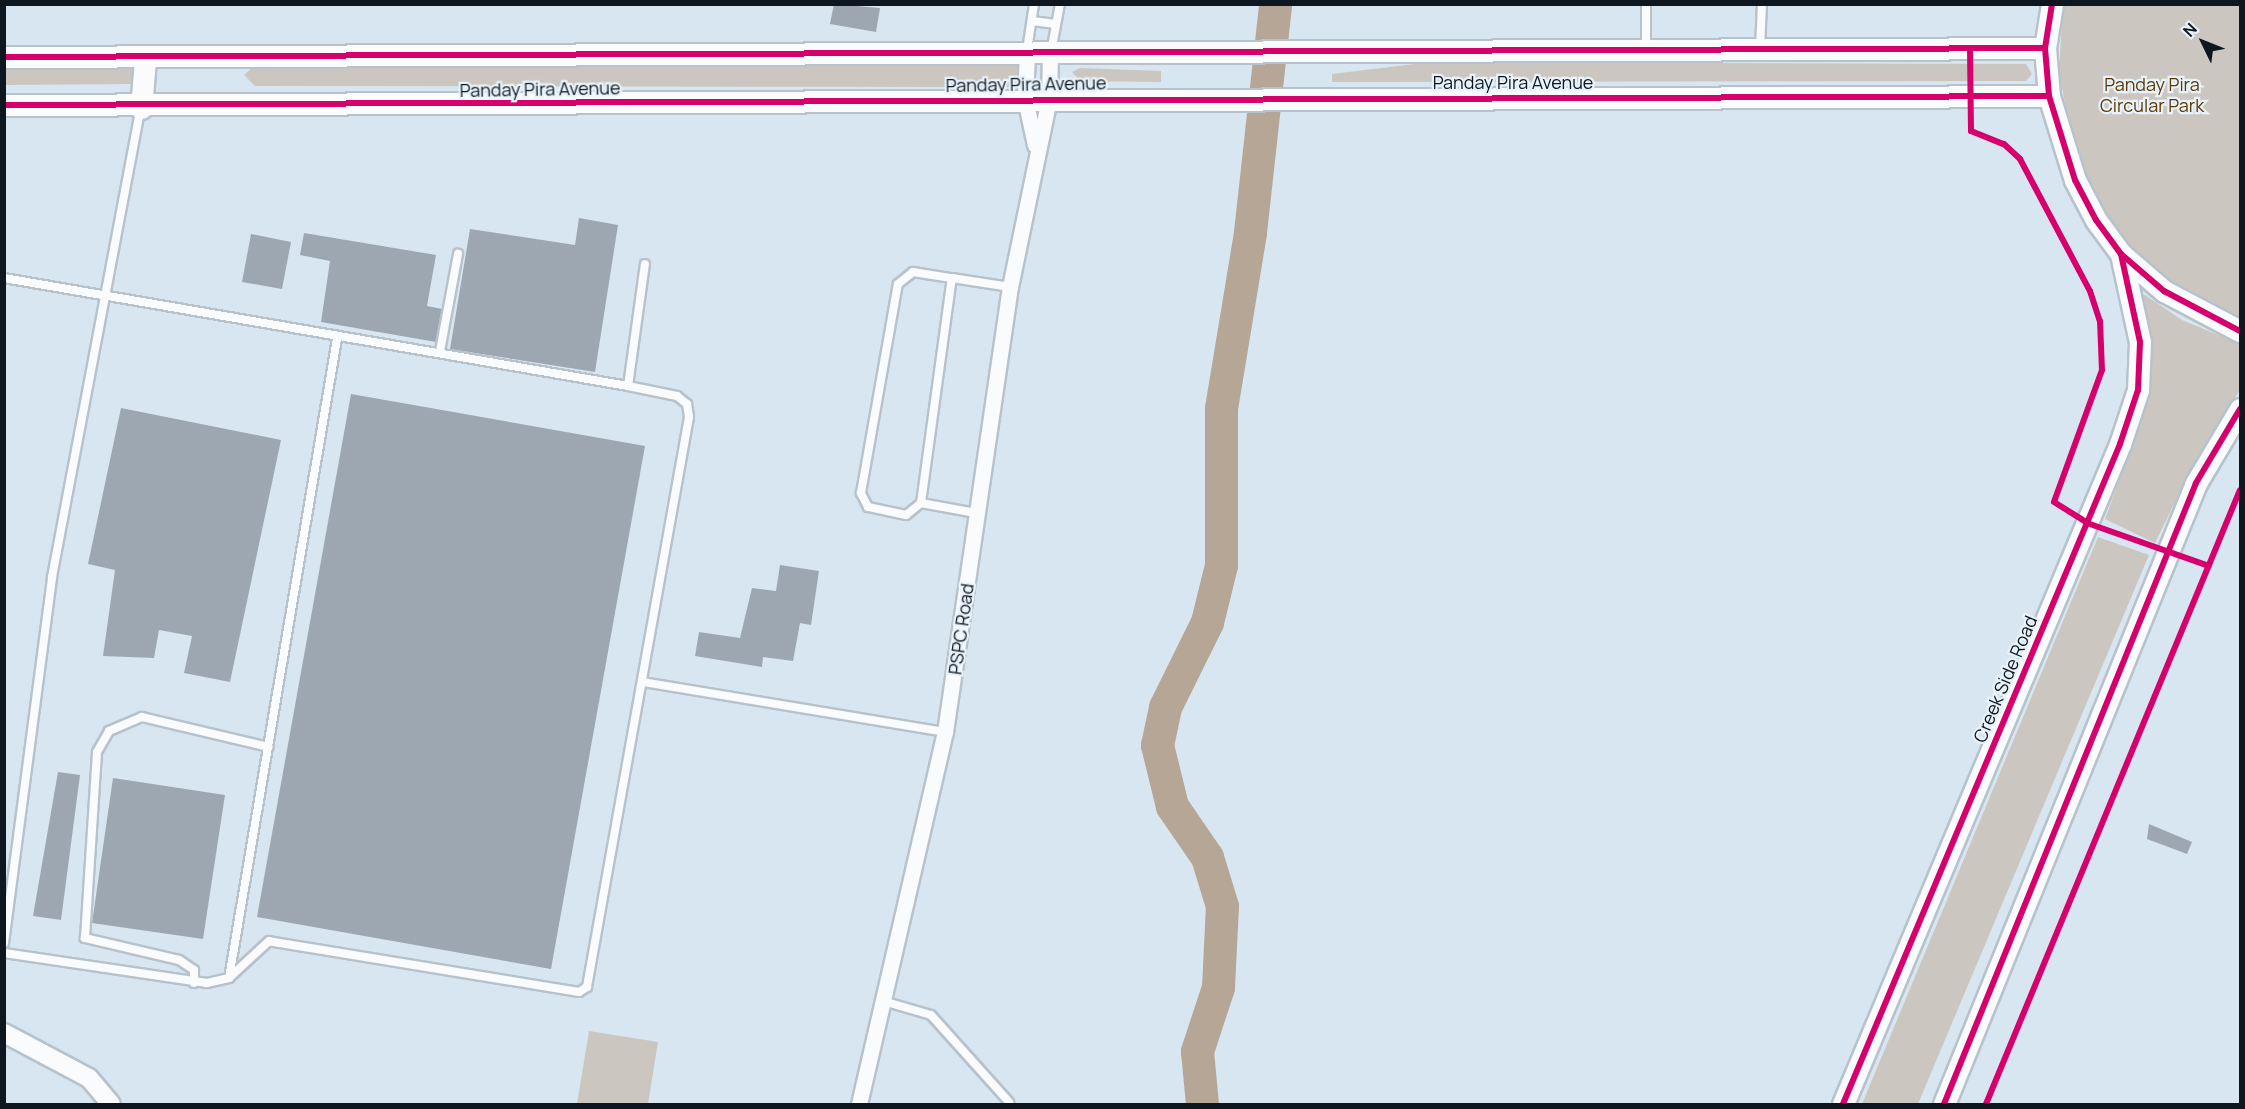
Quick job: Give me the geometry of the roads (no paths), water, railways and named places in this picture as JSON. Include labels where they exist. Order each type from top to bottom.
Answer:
[{"type":"main road","points":[[2052,4],[2045,48],[2049,96],[2074,180],[2121,254],[2164,291],[2241,331]]},
{"type":"main road","name":"Panday Pira Avenue","points":[[4,57],[145,60],[1027,53],[1159,55],[1646,51],[1760,53],[2045,48]]},
{"type":"main road","points":[[141,108],[145,60]]},
{"type":"main road","name":"Panday Pira Avenue","points":[[4,105],[141,108],[1165,97],[2049,96]]},
{"type":"main road","name":"Creek Side Road","points":[[1843,1104],[2120,444],[2138,390],[2140,342],[2121,254]]},
{"type":"main road","points":[[1944,1104],[2196,483],[2241,409]]},
{"type":"street","name":"PSPC Road","points":[[1027,53],[1025,99],[1035,147]]},
{"type":"street","name":"PSPC Road","points":[[859,1104],[945,732],[1010,287],[1035,147],[1049,99],[1050,53]]},
{"type":"street","points":[[4,1033],[88,1078],[111,1104]]},
{"type":"lane","points":[[1027,53],[1034,4]]},
{"type":"lane","points":[[1050,53],[1060,4]]},
{"type":"lane","points":[[1646,4],[1646,51]]},
{"type":"lane","points":[[1760,53],[1762,4]]},
{"type":"lane","points":[[1032,21],[1056,24]]},
{"type":"lane","points":[[4,944],[51,577],[109,293],[141,108]]},
{"type":"lane","points":[[440,351],[458,254]]},
{"type":"lane","points":[[628,386],[645,264]]},
{"type":"lane","points":[[952,278],[921,503],[906,515],[868,507],[861,493],[897,284],[913,272],[952,278],[1010,287]]},
{"type":"lane","points":[[4,278],[109,293],[337,339],[440,351],[628,386],[677,396],[687,404],[689,417],[587,987],[579,992],[269,941],[230,978],[194,983],[4,953]]},
{"type":"lane","points":[[230,978],[337,339]]},
{"type":"lane","points":[[921,503],[976,513]]},
{"type":"lane","points":[[643,682],[945,732]]},
{"type":"lane","points":[[194,983],[194,970],[179,960],[85,938],[97,753],[109,731],[142,717],[268,747]]},
{"type":"lane","points":[[883,1001],[931,1015],[1009,1102]]},
{"type":"waterway","points":[[1202,1104],[1197,1051],[1218,987],[1222,906],[1207,857],[1172,806],[1157,745],[1165,707],[1207,622],[1221,565],[1221,408],[1250,232],[1275,4]]},
{"type":"park label","name":"Panday Pira Circular Park","points":[[2152,95]]}]
